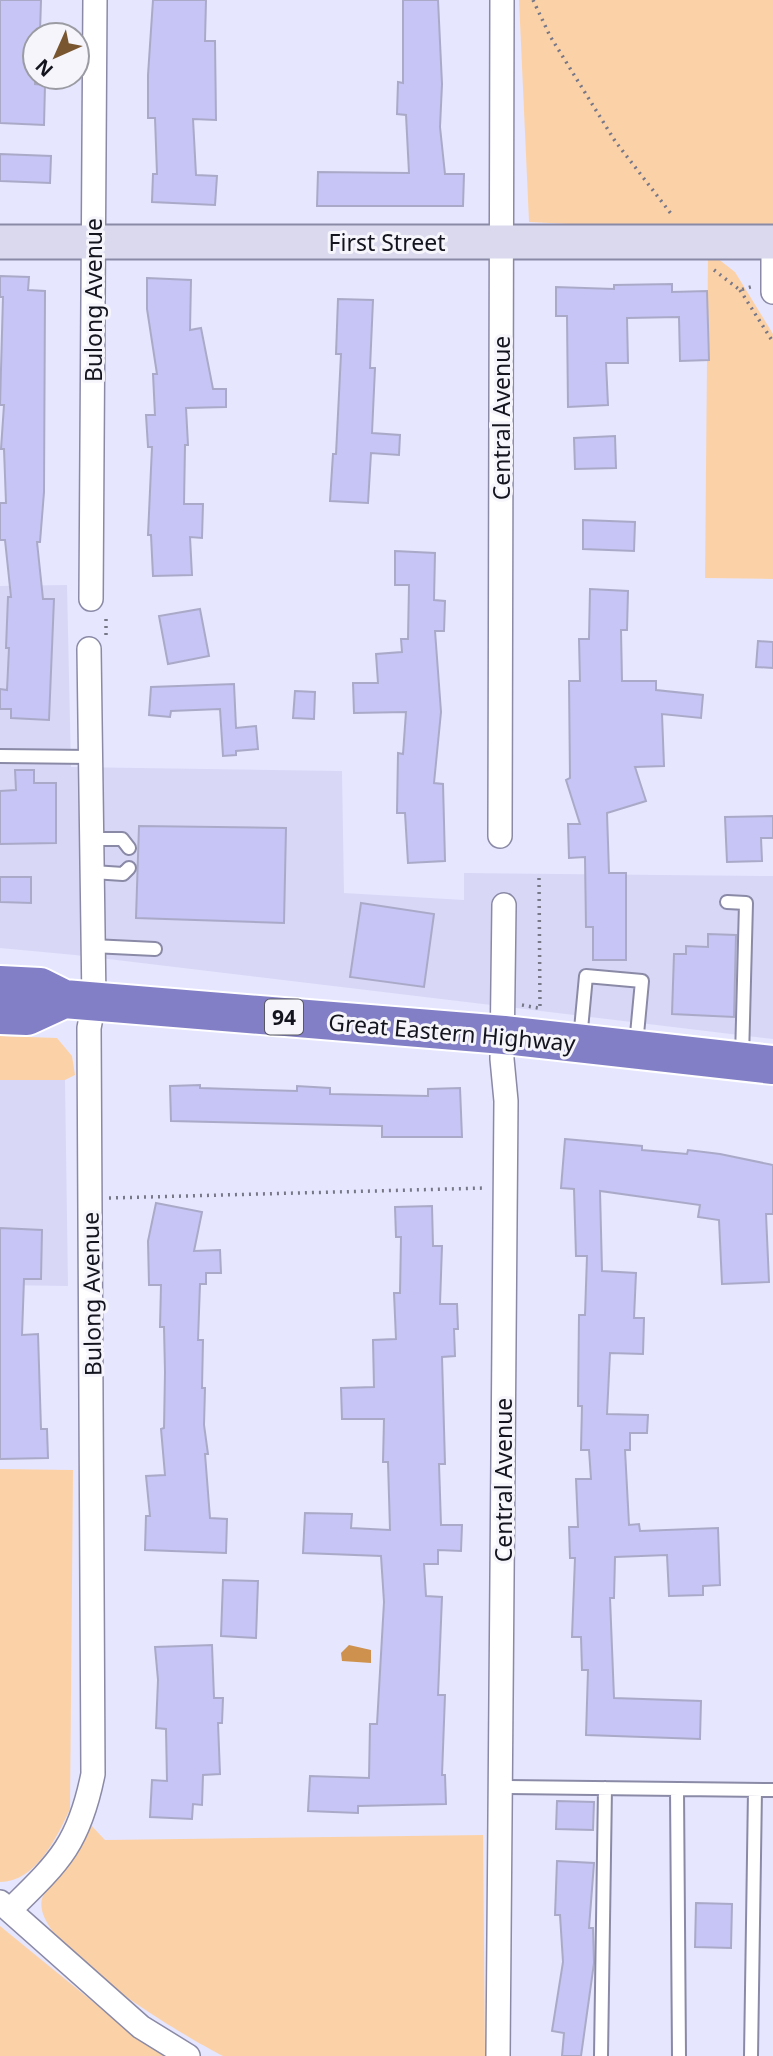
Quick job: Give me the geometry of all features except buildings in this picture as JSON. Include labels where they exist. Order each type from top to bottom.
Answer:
[{"type":"highway","name":"Great Eastern Highway","points":[[0,985],[40,987],[79,1001],[504,1019],[581,1029],[636,1050],[749,1065]]},
{"type":"highway","name":"Great Eastern Highway","points":[[0,1015],[27,1016],[79,1001]]},
{"type":"street","name":"Bulong Avenue","points":[[94,0],[93,242],[99,607]]},
{"type":"street","name":"Central Avenue","points":[[500,836],[502,0]]},
{"type":"street","name":"First Street","points":[[0,242],[773,242]]},
{"type":"street","points":[[772,286],[773,242]]},
{"type":"street","name":"Bulong Avenue","points":[[5,1906],[59,1862],[85,1814],[93,1774],[89,1028],[79,1001],[92,946],[91,757],[97,646]]},
{"type":"street","name":"Central Avenue","points":[[498,2056],[506,1101],[502,1059],[504,905]]},
{"type":"street","points":[[5,1906],[142,2027],[188,2056]]},
{"type":"lane","points":[[0,756],[91,757]]},
{"type":"lane","points":[[93,839],[122,839],[130,848]]},
{"type":"lane","points":[[93,872],[123,874],[129,868]]},
{"type":"lane","points":[[727,902],[747,903],[749,1065]]},
{"type":"lane","points":[[92,946],[155,949]]},
{"type":"lane","points":[[581,1029],[586,976],[642,981],[636,1050]]},
{"type":"lane","points":[[500,1787],[773,1790]]},
{"type":"lane","points":[[601,2056],[605,1788]]},
{"type":"lane","points":[[677,1789],[679,2056]]},
{"type":"lane","points":[[751,2056],[755,1790]]},
{"type":"path","points":[[534,0],[550,36],[615,141],[644,176],[705,267],[721,272],[740,290],[773,342]]},
{"type":"path","points":[[740,290],[772,286]]},
{"type":"path","points":[[97,646],[99,607]]},
{"type":"path","points":[[539,878],[540,1009]]},
{"type":"path","points":[[504,1019],[540,1009],[581,1029]]},
{"type":"path","points":[[90,1198],[505,1187]]},
{"type":"shaded area","points":[[519,0],[773,0],[773,255],[690,230],[529,222]]},
{"type":"shaded area","points":[[708,251],[735,272],[773,334],[773,579],[705,578]]},
{"type":"shaded area","points":[[67,585],[71,767],[342,771],[344,893],[464,900],[464,873],[773,876],[773,1039],[0,948],[0,586]]},
{"type":"shaded area","points":[[0,1036],[57,1038],[72,1056],[75,1075],[65,1080],[0,1080]]},
{"type":"shaded area","points":[[0,1080],[65,1080],[68,1286],[0,1285]]},
{"type":"shaded area","points":[[0,1469],[73,1470],[70,1809],[52,1844],[35,1866],[24,1875],[0,1882]]},
{"type":"shaded area","points":[[349,1645],[371,1650],[371,1663],[342,1661],[341,1653]]},
{"type":"shaded area","points":[[89,1823],[105,1840],[483,1835],[485,2056],[223,2056],[177,2030],[145,2010],[82,1962],[58,1938],[44,1915],[43,1896]]},
{"type":"shaded area","points":[[0,1926],[141,2041],[170,2056],[0,2056]]}]
